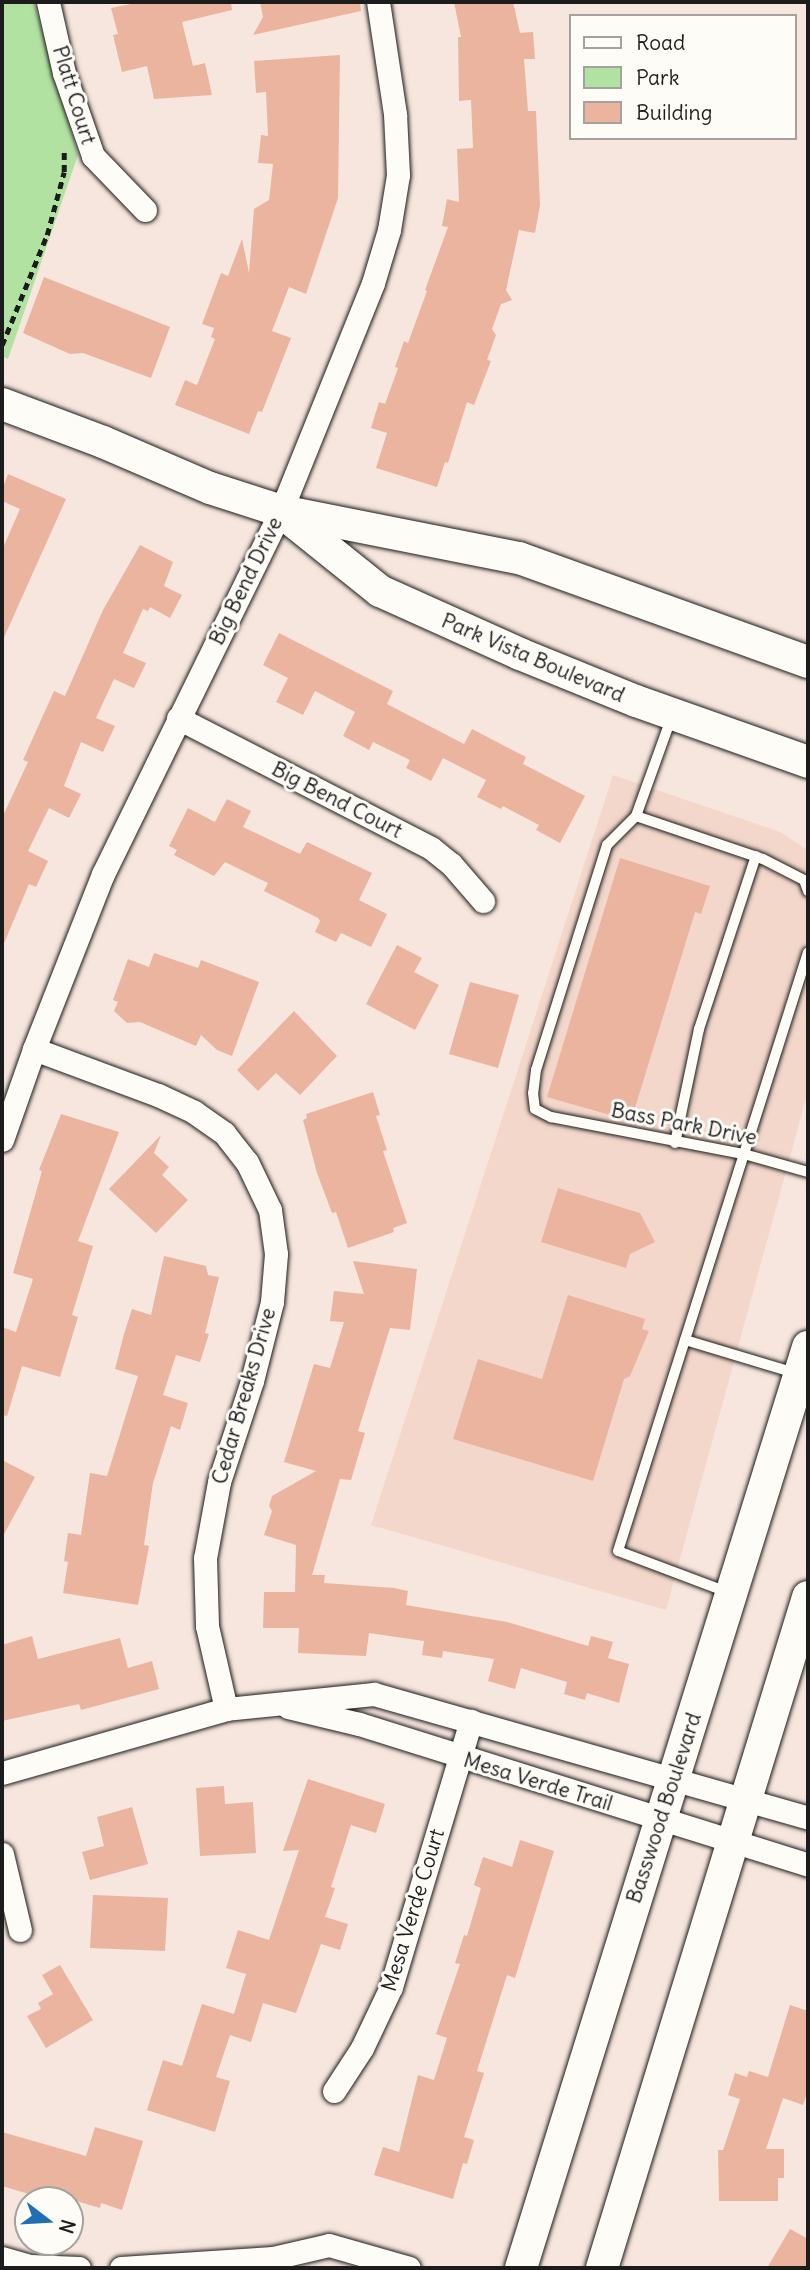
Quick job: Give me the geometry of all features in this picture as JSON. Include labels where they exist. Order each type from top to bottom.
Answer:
[{"type":"main road","name":"Park Vista Boulevard","points":[[2,404],[103,442],[211,488],[281,511],[519,558],[808,662]]},
{"type":"main road","name":"Park Vista Boulevard","points":[[281,511],[380,591],[520,654],[673,714],[808,762]]},
{"type":"main road","points":[[769,747],[808,778]]},
{"type":"main road","name":"Basswood Boulevard","points":[[521,2268],[806,1366]]},
{"type":"main road","points":[[602,2268],[807,1603]]},
{"type":"street","name":"Platt Court","points":[[48,2],[64,73],[93,156],[145,210]]},
{"type":"street","name":"Big Bend Drive","points":[[2,1140],[34,1049],[103,874],[281,511],[373,283],[389,230],[398,175],[396,139],[377,2]]},
{"type":"street","name":"Big Bend Court","points":[[178,718],[431,848],[451,864],[483,901]]},
{"type":"street","name":"Cedar Breaks Drive","points":[[34,1049],[158,1095],[194,1112],[224,1133],[247,1162],[270,1209],[276,1254],[272,1302],[252,1381],[219,1482],[205,1558],[206,1626],[226,1709]]},
{"type":"street","name":"Mesa Verde Trail","points":[[2,1773],[226,1709],[268,1702],[374,1694],[808,1818]]},
{"type":"street","name":"Mesa Verde Trail","points":[[268,1702],[359,1724],[459,1758],[808,1865]]},
{"type":"street","name":"Mesa Verde Court","points":[[334,2091],[362,2048],[391,1987],[471,1721]]},
{"type":"street","points":[[2,1854],[20,1930]]},
{"type":"street","points":[[121,2268],[276,2265],[329,2245],[410,2268]]},
{"type":"street","points":[[2,2258],[30,2266],[79,2268]]},
{"type":"lane","points":[[673,714],[636,816],[756,856],[804,880],[808,891]]},
{"type":"lane","name":"Bass Park Drive","points":[[636,816],[607,845],[536,1070],[533,1093],[535,1109],[551,1117],[744,1154],[808,1172]]},
{"type":"lane","points":[[676,1143],[684,1090],[699,1029],[756,856]]},
{"type":"lane","points":[[734,1594],[618,1551],[808,952]]},
{"type":"lane","points":[[685,1340],[806,1366]]},
{"type":"path","points":[[2,345],[47,236],[64,172],[64,147]]},
{"type":"shaded area","points":[[613,775],[780,832],[808,850],[808,1091],[666,1610],[371,1525]]},
{"type":"green space","points":[[2,2],[34,2],[78,155],[8,359],[2,356]]},
{"type":"building","points":[[141,2],[231,2],[232,10],[182,22],[193,66],[205,63],[212,95],[154,99],[147,66],[122,72],[113,35],[118,34],[111,8]]},
{"type":"building","points":[[260,2],[360,2],[361,11],[253,35],[263,17]]},
{"type":"building","points":[[454,2],[513,2],[520,33],[533,32],[535,59],[524,59],[528,111],[536,111],[540,205],[535,233],[519,230],[506,290],[512,300],[501,304],[492,329],[496,335],[487,360],[491,361],[474,405],[467,402],[448,463],[445,462],[437,487],[376,468],[387,433],[371,428],[379,402],[385,404],[404,341],[408,343],[427,291],[425,290],[448,227],[442,226],[447,199],[459,202],[457,149],[473,148],[471,100],[459,101],[458,37],[461,37]]},
{"type":"building","points":[[340,55],[338,198],[306,294],[289,287],[272,331],[291,338],[262,412],[258,411],[249,434],[175,405],[185,380],[197,385],[215,339],[211,337],[214,328],[202,324],[221,273],[228,276],[242,239],[249,273],[254,209],[269,200],[273,164],[258,163],[261,135],[268,136],[266,92],[256,93],[254,61]]},
{"type":"building","points":[[44,277],[170,327],[151,378],[83,353],[70,354],[23,333]]},
{"type":"building","points":[[8,474],[66,499],[2,642],[2,550],[20,509],[2,501],[2,490]]},
{"type":"building","points":[[140,545],[173,562],[164,586],[182,595],[170,618],[150,607],[148,611],[143,609],[123,653],[146,663],[134,688],[114,679],[96,718],[115,726],[103,752],[81,742],[64,786],[81,794],[69,818],[49,808],[28,851],[48,861],[36,887],[29,884],[2,948],[2,818],[28,762],[23,760],[54,691],[65,696],[103,610]]},
{"type":"building","points":[[279,633],[393,691],[387,704],[464,744],[472,729],[526,757],[523,764],[585,796],[560,843],[536,830],[539,825],[503,806],[501,809],[477,797],[486,780],[443,758],[431,781],[406,768],[410,760],[373,742],[369,750],[343,736],[355,712],[315,691],[303,715],[276,702],[288,678],[263,665]]},
{"type":"building","points":[[227,799],[251,811],[243,827],[300,854],[307,842],[372,873],[359,900],[387,914],[371,947],[341,933],[336,942],[315,932],[320,921],[318,918],[264,891],[268,883],[225,862],[214,876],[174,855],[177,850],[169,846],[188,808],[215,822]]},
{"type":"building","points":[[620,858],[710,886],[701,914],[695,912],[631,1121],[547,1097]]},
{"type":"building","points":[[397,945],[422,958],[414,972],[439,985],[415,1030],[366,1004]]},
{"type":"building","points":[[154,953],[198,968],[201,960],[259,982],[232,1056],[217,1050],[201,1035],[196,1046],[140,1022],[127,1023],[114,1011],[118,1002],[113,1000],[128,959],[149,967]]},
{"type":"building","points":[[470,982],[519,995],[498,1068],[449,1054]]},
{"type":"building","points":[[294,1011],[337,1056],[300,1095],[276,1073],[258,1091],[237,1070]]},
{"type":"building","points":[[373,1092],[380,1115],[376,1116],[387,1150],[383,1151],[407,1223],[393,1228],[394,1232],[348,1248],[336,1212],[332,1213],[317,1173],[303,1120],[307,1118],[306,1114]]},
{"type":"building","points":[[61,1114],[119,1132],[78,1241],[93,1246],[72,1315],[78,1317],[60,1377],[22,1366],[7,1416],[2,1415],[2,1327],[16,1332],[33,1279],[13,1273],[42,1171],[39,1170]]},
{"type":"building","points":[[161,1135],[154,1153],[169,1167],[162,1175],[188,1200],[156,1233],[109,1189]]},
{"type":"building","points":[[558,1188],[640,1213],[655,1242],[630,1254],[626,1268],[541,1242]]},
{"type":"building","points":[[164,1256],[206,1266],[208,1275],[219,1277],[205,1333],[209,1334],[200,1362],[176,1355],[163,1395],[188,1403],[180,1430],[171,1426],[153,1483],[144,1545],[149,1546],[138,1605],[63,1593],[68,1562],[64,1561],[68,1533],[81,1535],[90,1473],[107,1476],[138,1376],[115,1369],[124,1334],[132,1309],[151,1315]]},
{"type":"building","points":[[353,1261],[417,1269],[410,1330],[390,1328],[358,1431],[365,1433],[351,1480],[340,1479],[312,1575],[325,1575],[324,1583],[408,1591],[406,1605],[507,1622],[588,1646],[591,1636],[613,1642],[608,1658],[629,1664],[619,1703],[587,1693],[585,1700],[564,1694],[567,1682],[521,1668],[515,1689],[488,1681],[494,1659],[443,1651],[442,1658],[422,1655],[424,1641],[369,1633],[366,1656],[298,1653],[299,1628],[263,1628],[264,1592],[295,1592],[296,1545],[264,1535],[272,1511],[269,1506],[272,1496],[316,1471],[284,1462],[314,1364],[330,1368],[344,1322],[330,1321],[334,1291],[364,1294]]},
{"type":"building","points":[[568,1295],[645,1319],[642,1329],[649,1331],[630,1376],[624,1379],[593,1481],[453,1439],[478,1359],[542,1379]]},
{"type":"building","points":[[2,1460],[35,1477],[2,1538]]},
{"type":"building","points":[[32,1636],[38,1659],[120,1638],[128,1668],[152,1661],[159,1689],[81,1710],[79,1704],[2,1721],[2,1645]]},
{"type":"building","points":[[308,1779],[385,1804],[376,1833],[351,1825],[331,1887],[335,1888],[325,1917],[348,1924],[340,1950],[321,1944],[296,2013],[263,2003],[251,2042],[230,2035],[216,2077],[230,2081],[215,2132],[147,2110],[163,2060],[182,2066],[202,2004],[234,2014],[246,1974],[226,1968],[238,1930],[269,1940],[299,1850],[283,1851]]},
{"type":"building","points":[[224,1786],[225,1804],[253,1802],[256,1853],[200,1856],[196,1788]]},
{"type":"building","points":[[132,1807],[148,1864],[90,1880],[82,1852],[104,1846],[97,1817]]},
{"type":"building","points":[[520,1840],[554,1851],[515,1978],[507,1975],[477,2071],[484,2073],[464,2137],[474,2140],[467,2164],[463,2163],[453,2199],[374,2175],[383,2147],[399,2152],[418,2075],[434,2080],[447,2038],[436,2034],[460,1964],[455,1963],[464,1935],[467,1936],[481,1888],[474,1885],[483,1857],[512,1867]]},
{"type":"building","points":[[93,1895],[168,1898],[165,1951],[90,1948]]},
{"type":"building","points":[[60,1965],[93,2020],[46,2048],[27,2016],[41,2009],[38,2003],[53,1994],[42,1975]]},
{"type":"building","points":[[790,2005],[808,2011],[808,2090],[803,2105],[783,2098],[766,2149],[784,2149],[784,2178],[778,2178],[778,2201],[719,2201],[718,2150],[723,2150],[740,2099],[728,2095],[735,2073],[747,2077],[749,2071],[768,2077]]},
{"type":"building","points":[[95,2127],[143,2141],[122,2210],[101,2203],[100,2208],[84,2203],[84,2186],[14,2186],[14,2190],[2,2186],[2,2132],[86,2156]]},
{"type":"building","points":[[790,2229],[808,2239],[808,2268],[767,2268]]}]
